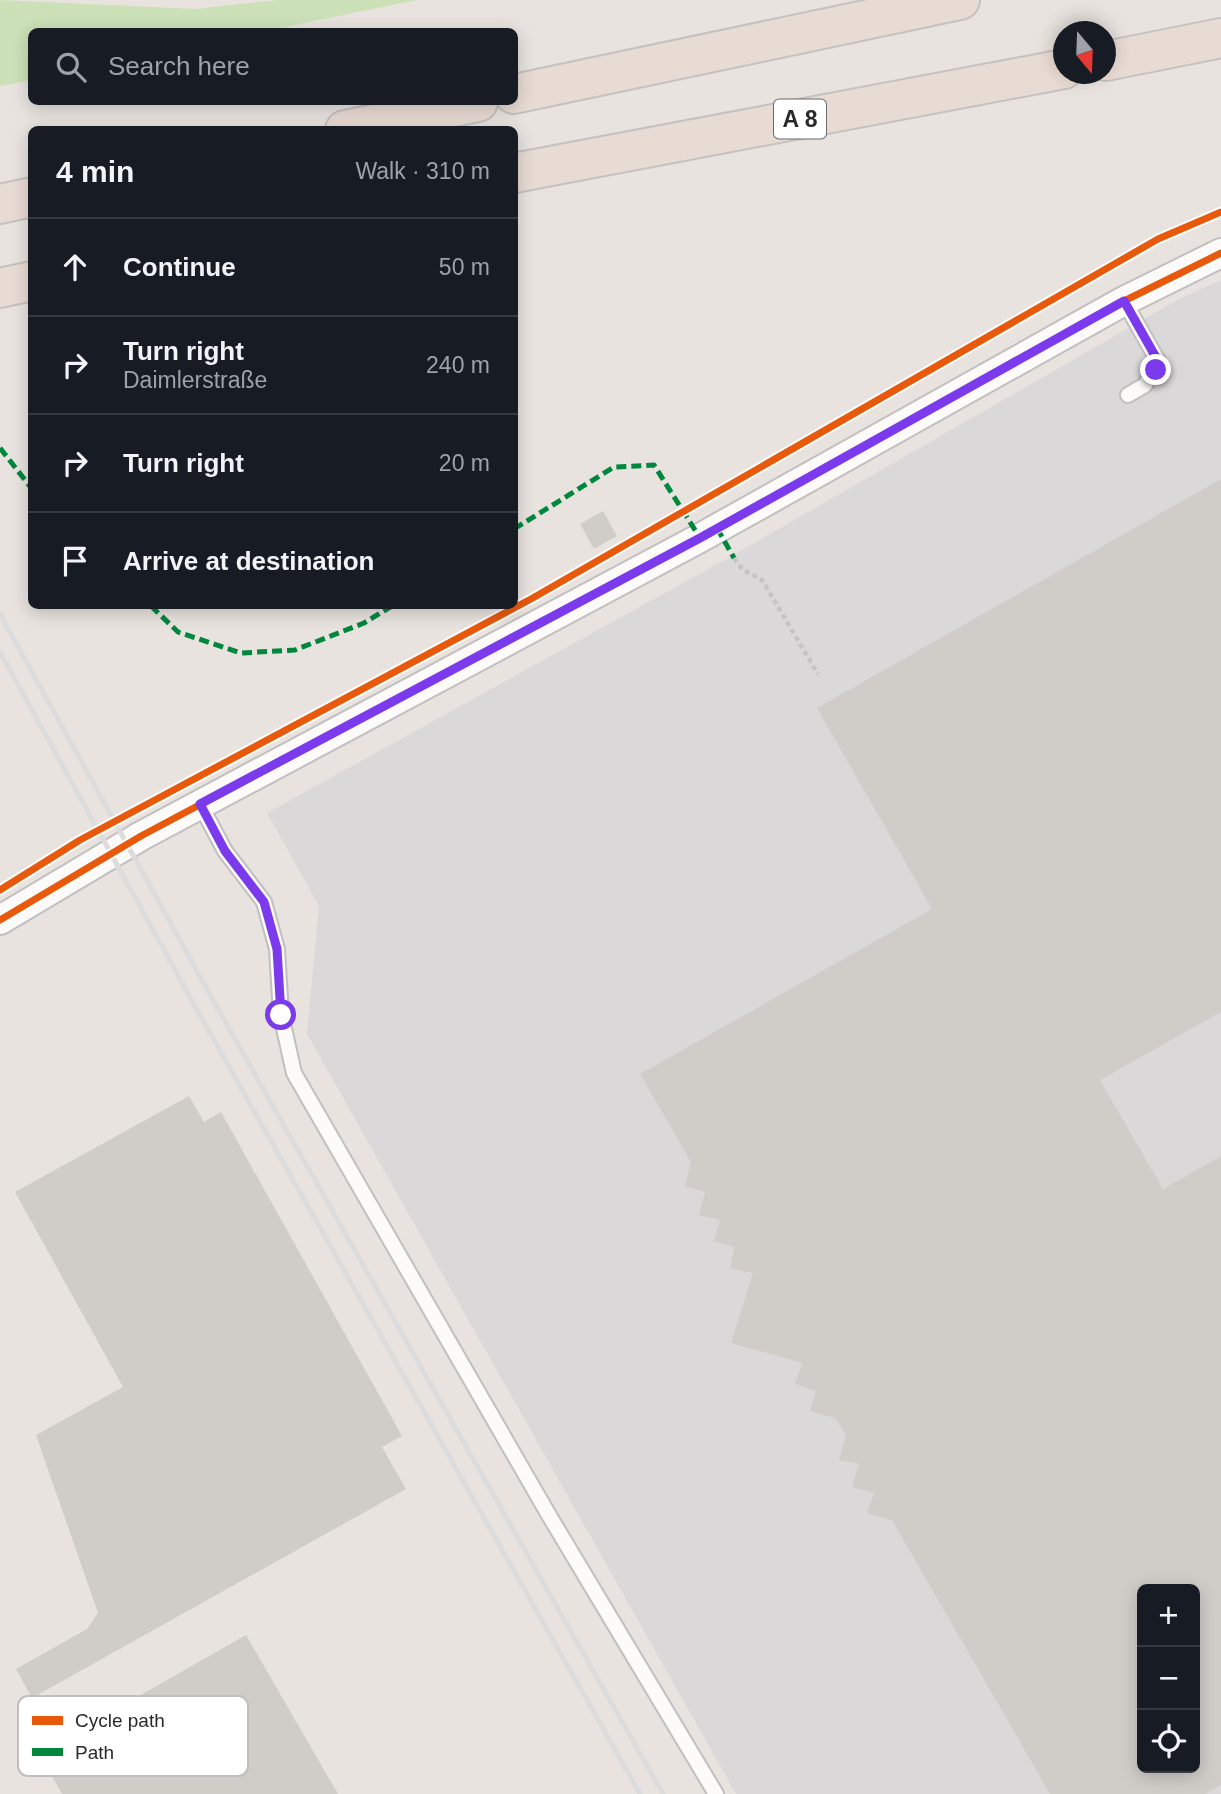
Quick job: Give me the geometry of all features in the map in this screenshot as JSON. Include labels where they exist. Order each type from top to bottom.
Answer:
[{"type":"highway","points":[[518,93],[960,0]]},
{"type":"highway","points":[[1116,59],[1221,38]]},
{"type":"highway","name":"A 8","points":[[518,172],[1053,71]]},
{"type":"highway","points":[[364,126],[464,105]]},
{"type":"highway","points":[[0,204],[28,198]]},
{"type":"highway","points":[[0,288],[28,282]]},
{"type":"street","points":[[0,919],[200,804],[700,538],[1124,301],[1221,253]]},
{"type":"lane","points":[[1124,301],[1158,361],[1145,385],[1128,395]]},
{"type":"lane","points":[[200,804],[225,851],[264,902],[277,949],[281,1015],[294,1073],[543,1505],[716,1794]]},
{"type":"path","points":[[660,524],[1158,239],[1221,212]]},
{"type":"path","points":[[734,558],[742,569],[762,580],[818,674]]},
{"type":"shaded area","points":[[1221,280],[1221,1794],[736,1794],[307,1034],[319,906],[267,813],[730,557],[1179,299]]},
{"type":"green space","points":[[0,0],[195,9],[277,0],[417,0],[280,28],[28,28],[28,81],[0,86]]},
{"type":"building","points":[[1221,479],[1221,1012],[1100,1080],[1163,1189],[1221,1156],[1221,1785],[1205,1794],[1050,1794],[892,1520],[867,1513],[874,1493],[852,1487],[859,1464],[839,1460],[846,1435],[835,1418],[810,1411],[816,1391],[795,1384],[802,1363],[731,1343],[753,1273],[730,1268],[734,1247],[714,1241],[720,1220],[699,1215],[705,1192],[685,1186],[691,1162],[640,1074],[932,909],[817,708]]},
{"type":"building","points":[[603,511],[617,536],[594,549],[580,524]]},
{"type":"building","points":[[189,1096],[204,1122],[221,1112],[402,1436],[382,1447],[406,1489],[36,1696],[31,1696],[16,1669],[87,1629],[98,1613],[36,1435],[123,1387],[15,1192]]},
{"type":"building","points":[[246,1635],[338,1794],[62,1794],[52,1776],[248,1776],[248,1696],[139,1696]]},
{"type":"railway","points":[[0,614],[214,1002],[663,1794]]},
{"type":"railway","points":[[0,652],[197,1010],[640,1794]]},
{"type":"marked path","points":[[0,448],[28,484]]},
{"type":"marked path","points":[[518,527],[614,467],[654,465],[700,538]]},
{"type":"marked path","points":[[717,528],[734,558]]},
{"type":"marked path","points":[[154,609],[178,632],[241,653],[295,650],[364,623],[387,609]]},
{"type":"cycle path","points":[[518,606],[1158,239],[1221,212]]},
{"type":"cycle path","points":[[0,920],[141,836],[700,538],[1124,301],[1221,253]]},
{"type":"cycle path","points":[[0,890],[80,840],[512,609]]},
{"type":"route","points":[[281,1015],[277,949],[264,902],[225,851],[200,804],[700,538],[1124,301],[1158,361],[1156,370]]}]
